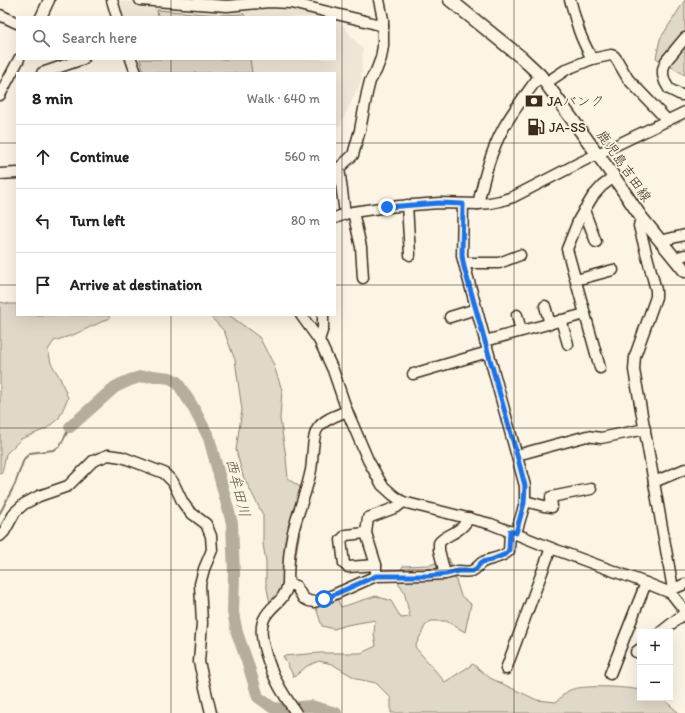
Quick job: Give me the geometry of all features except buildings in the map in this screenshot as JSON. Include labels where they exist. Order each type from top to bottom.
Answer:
[{"type":"main road","name":"鹿児島吉田線","points":[[450,0],[522,58],[543,79],[641,217],[660,241],[680,257],[685,270]]},
{"type":"street","points":[[41,16],[49,0]]},
{"type":"street","points":[[112,0],[117,16]]},
{"type":"street","points":[[140,0],[186,2],[226,6],[247,2],[291,3],[383,26]]},
{"type":"street","points":[[363,278],[361,247],[344,215],[337,167],[353,155],[360,130],[370,81],[381,58],[383,46],[383,19],[379,0]]},
{"type":"street","points":[[570,0],[573,6],[581,38],[592,59]]},
{"type":"street","points":[[0,14],[16,23]]},
{"type":"street","points":[[685,38],[666,61],[663,69],[663,76],[669,89],[681,95],[685,95]]},
{"type":"street","points":[[478,204],[483,181],[503,128],[543,79],[592,59],[611,55],[617,60],[628,79],[667,120]]},
{"type":"street","points":[[0,95],[14,73],[19,60]]},
{"type":"street","points":[[45,72],[80,60]]},
{"type":"street","points":[[131,60],[136,72]]},
{"type":"street","points":[[344,215],[373,209],[408,205],[439,203],[478,204],[500,201],[513,197],[597,154],[685,112]]},
{"type":"street","points":[[0,174],[16,173]]},
{"type":"street","points":[[600,368],[567,249],[579,219],[593,196],[602,186],[614,177]]},
{"type":"street","points":[[288,584],[296,586],[303,598],[314,602],[376,576],[428,576],[458,571],[472,571],[482,562],[506,554],[509,550],[513,532],[524,501],[525,486],[462,256],[463,204]]},
{"type":"street","points":[[408,205],[410,256]]},
{"type":"street","points":[[584,210],[596,242]]},
{"type":"street","points":[[641,217],[639,226],[656,290],[656,297],[635,356],[634,370],[672,591],[685,612],[665,629]]},
{"type":"street","points":[[660,241],[685,235]]},
{"type":"street","points":[[464,263],[499,263],[520,255]]},
{"type":"street","points":[[576,280],[613,270]]},
{"type":"street","points":[[545,306],[550,324]]},
{"type":"street","points":[[450,317],[476,309]]},
{"type":"street","points":[[485,341],[585,314]]},
{"type":"street","points":[[517,315],[521,331]]},
{"type":"street","points":[[302,316],[319,340],[333,370],[347,412],[368,460],[382,485],[403,502],[491,524],[551,548],[672,591],[685,584]]},
{"type":"street","points":[[319,340],[323,328],[324,316]]},
{"type":"street","points":[[561,320],[568,344]]},
{"type":"street","points":[[413,374],[488,352]]},
{"type":"street","points":[[296,713],[278,685],[267,658],[262,640],[261,625],[264,617],[286,592],[288,584],[288,561],[293,532],[311,470],[318,428],[329,418],[347,412]]},
{"type":"street","points":[[517,455],[587,436],[601,438],[645,429]]},
{"type":"street","points":[[0,536],[15,512],[24,504],[39,496],[68,486],[93,461],[108,455],[122,458],[164,473],[173,482],[182,503],[190,512],[206,524],[212,536],[212,550],[204,569],[200,584],[202,623],[199,662],[211,713]]},
{"type":"street","points":[[654,482],[685,469]]},
{"type":"street","points":[[524,501],[552,507],[551,497],[591,489]]},
{"type":"street","points":[[376,576],[376,565],[366,533],[368,518],[397,507],[403,502]]},
{"type":"street","points":[[446,574],[439,550],[439,543],[445,537],[463,527],[469,518]]},
{"type":"street","points":[[366,533],[346,535],[341,540],[344,564],[348,567],[376,565]]},
{"type":"street","points":[[506,669],[551,548]]},
{"type":"street","points":[[610,674],[646,583]]},
{"type":"shaded area","points":[[685,0],[685,75],[656,58],[660,39]]},
{"type":"shaded area","points":[[121,1],[226,9],[289,6],[335,16],[121,16],[117,4]]},
{"type":"shaded area","points":[[157,10],[219,15],[244,14],[245,16],[158,16]]},
{"type":"shaded area","points":[[336,17],[363,50],[361,81],[340,126],[336,127],[336,72],[140,72],[135,60],[336,60]]},
{"type":"shaded area","points":[[140,60],[250,60],[252,72],[144,72]]},
{"type":"shaded area","points":[[0,302],[16,304],[16,316],[109,316],[110,318],[73,335],[54,341],[48,350],[51,363],[60,378],[68,398],[59,418],[46,429],[21,439],[6,454],[2,473],[0,474]]},
{"type":"shaded area","points":[[210,316],[230,316],[259,337],[273,363],[282,390],[280,419],[288,479],[308,492],[304,507],[291,584],[271,608],[266,584],[266,562],[263,544],[263,515],[243,476],[236,450],[242,410],[235,360],[224,331]]},
{"type":"shaded area","points":[[449,558],[461,596],[471,604],[465,632],[446,621],[431,621],[425,626],[415,647],[445,682],[473,664],[490,678],[537,700],[556,702],[568,691],[582,687],[624,688],[637,690],[637,701],[665,701],[679,713],[391,713],[391,698],[376,683],[357,679],[332,664],[319,661],[307,666],[294,677],[283,656],[320,653],[361,653],[376,646],[374,634],[375,620],[334,629],[322,626],[314,602],[337,598],[341,607],[376,596],[391,601],[401,618],[410,617],[404,591],[395,578],[403,566],[430,565]]},
{"type":"waterway","name":"西牟田川","points":[[70,427],[115,387],[130,380],[140,377],[153,376],[170,378],[177,382],[193,407],[209,438],[232,523],[234,574],[233,612],[237,633],[258,697],[273,708],[286,709],[311,706],[336,713]]},
{"type":"waterway","points":[[0,513],[15,484],[24,459],[30,453],[54,450],[60,446],[70,427]]},
{"type":"place","name":"JAバンク","points":[[534,101]]},
{"type":"place","name":"JA-SS","points":[[536,127]]},
{"type":"route","points":[[324,599],[376,576],[428,576],[458,571],[472,571],[482,562],[506,554],[510,545],[510,531],[516,533],[524,503],[525,486],[464,267],[462,256],[463,204],[439,203],[387,207]]}]
